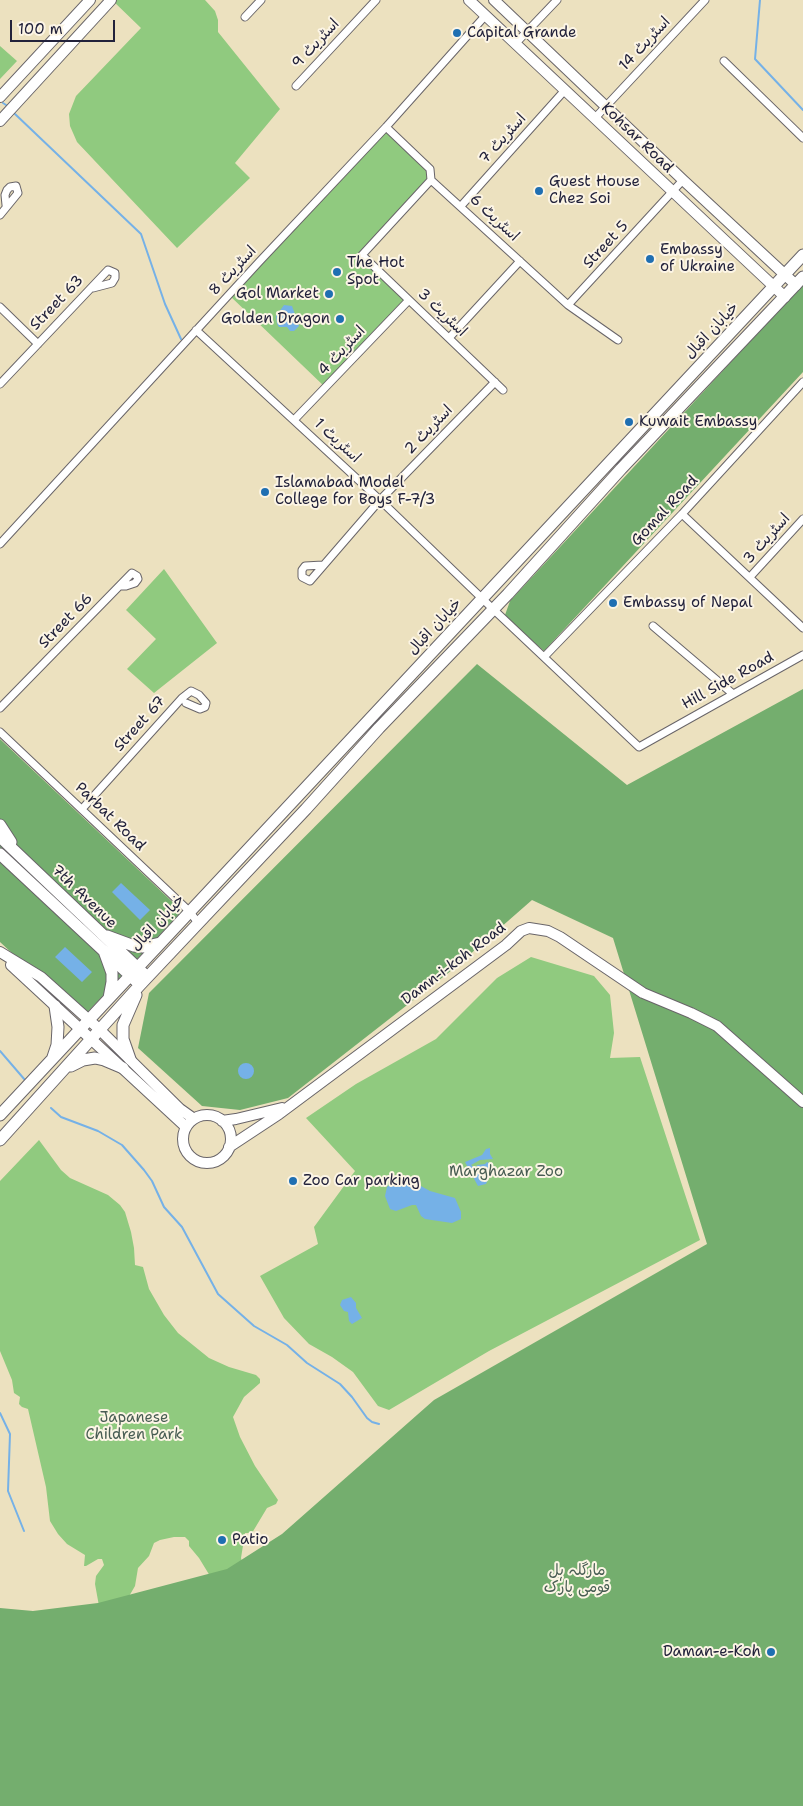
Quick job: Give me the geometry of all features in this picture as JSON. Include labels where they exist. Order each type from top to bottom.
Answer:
[{"type":"main road","name":"خیابان اقبال","points":[[0,1115],[803,255]]},
{"type":"main road","name":"خیابان اقبال","points":[[0,1140],[64,1071],[99,1029],[199,924],[379,728],[800,281]]},
{"type":"main road","points":[[0,825],[21,856]]},
{"type":"main road","name":"7th Avenue","points":[[0,838],[101,933],[134,972]]},
{"type":"main road","name":"7th Avenue","points":[[0,854],[103,949],[144,981]]},
{"type":"main road","points":[[0,859],[14,867]]},
{"type":"main road","points":[[101,933],[134,946],[160,943]]},
{"type":"main road","points":[[103,949],[112,973],[109,998]]},
{"type":"main road","points":[[64,1071],[83,1060],[95,1058],[126,1064],[123,1026],[144,981]]},
{"type":"main road","points":[[50,1063],[57,1045],[58,1028],[55,1006]]},
{"type":"street","points":[[0,97],[90,0]]},
{"type":"street","points":[[0,121],[112,0]]},
{"type":"street","points":[[245,17],[261,0]]},
{"type":"street","name":"اسٹریٹ 9","points":[[296,86],[376,0]]},
{"type":"street","name":"Kohsar Road","points":[[469,0],[785,297]]},
{"type":"street","name":"Kohsar Road","points":[[494,0],[785,274],[800,281]]},
{"type":"street","points":[[516,43],[556,0]]},
{"type":"street","name":"اسٹریٹ 14","points":[[595,118],[705,0]]},
{"type":"street","name":"اسٹریٹ 8","points":[[0,544],[196,330],[386,127],[486,16]]},
{"type":"street","points":[[724,61],[803,138]]},
{"type":"street","name":"اسٹریٹ 7","points":[[461,206],[565,90]]},
{"type":"street","points":[[386,127],[430,169],[431,180]]},
{"type":"street","name":"اسٹریٹ 6","points":[[431,180],[568,305],[618,340]]},
{"type":"street","name":"اسٹریٹ 3","points":[[431,180],[362,255],[503,390]]},
{"type":"street","name":"Street 5","points":[[568,305],[683,180]]},
{"type":"street","points":[[0,215],[18,194],[16,186],[10,187],[7,190],[5,195],[6,205]]},
{"type":"street","points":[[449,338],[520,261]]},
{"type":"street","name":"Street 63","points":[[0,384],[108,270],[115,273],[112,284],[93,288]]},
{"type":"street","name":"اسٹریٹ 4","points":[[294,420],[409,300]]},
{"type":"street","points":[[0,306],[38,344]]},
{"type":"street","name":"اسٹریٹ 1","points":[[196,330],[380,500],[544,657]]},
{"type":"street","name":"اسٹریٹ 2","points":[[323,565],[306,566],[302,570],[302,578],[310,581],[380,500],[495,382]]},
{"type":"street","name":"Gomal Road","points":[[544,657],[682,514],[803,382]]},
{"type":"street","points":[[682,514],[803,628]]},
{"type":"street","name":"اسٹریٹ 3","points":[[750,577],[803,519]]},
{"type":"street","name":"Street 66","points":[[0,708],[132,573],[137,576],[138,580],[135,583],[121,586]]},
{"type":"street","points":[[653,626],[733,694]]},
{"type":"street","name":"Hill Side Road","points":[[544,657],[640,747],[803,655]]},
{"type":"street","name":"Street 67","points":[[82,809],[182,698],[191,691],[199,695],[206,703],[205,707],[200,708],[186,703]]},
{"type":"street","name":"Parbat Road","points":[[0,732],[189,911],[199,924]]},
{"type":"street","name":"Damn-i-koh Road","points":[[229,1147],[279,1114],[506,945],[521,931],[529,928],[548,931],[643,994],[691,1012],[717,1026],[803,1102]]},
{"type":"street","points":[[0,953],[90,1039],[126,1064],[194,1119]]},
{"type":"street","points":[[0,953],[41,977],[99,1029],[126,1064],[186,1127]]},
{"type":"street","points":[[222,1121],[230,1133],[229,1147],[224,1156],[215,1161],[206,1162],[198,1161],[191,1156],[183,1142],[186,1127],[194,1119],[209,1115],[222,1121],[236,1120],[287,1107]]},
{"type":"green space","points":[[112,0],[205,0],[215,11],[218,20],[218,32],[280,109],[235,163],[250,178],[177,248],[77,142],[70,126],[69,114],[76,96],[141,28]]},
{"type":"green space","points":[[0,46],[17,61],[0,79]]},
{"type":"green space","points":[[386,127],[430,169],[431,180],[362,255],[409,300],[326,388],[229,295]]},
{"type":"green space","points":[[803,284],[803,372],[544,651],[505,615],[510,601]]},
{"type":"green space","points":[[164,569],[217,643],[154,693],[127,669],[156,639],[126,610]]},
{"type":"green space","name":"مارگلہ ہل قومی پارک","points":[[477,664],[627,785],[803,689],[803,1806],[0,1806],[0,1608],[33,1611],[98,1603],[227,1569],[282,1534],[434,1400],[707,1244],[613,938],[532,900],[452,970],[288,1098],[240,1110],[202,1106],[138,1048],[149,993]]},
{"type":"green space","points":[[0,739],[182,911],[82,1018],[0,942]]},
{"type":"green space","name":"Marghazar Zoo","points":[[531,957],[594,976],[610,995],[614,1033],[610,1058],[640,1057],[700,1240],[489,1351],[389,1410],[378,1406],[353,1372],[309,1344],[284,1318],[260,1276],[318,1244],[314,1227],[355,1171],[306,1118],[356,1084],[436,1039],[497,978]]},
{"type":"green space","name":"Japanese Children Park","points":[[39,1140],[61,1170],[70,1178],[108,1195],[120,1205],[125,1212],[131,1232],[135,1265],[143,1267],[149,1289],[164,1315],[178,1333],[209,1358],[229,1367],[256,1375],[260,1379],[260,1383],[244,1397],[233,1417],[240,1437],[255,1466],[278,1500],[276,1504],[267,1508],[252,1533],[245,1533],[241,1558],[243,1565],[210,1576],[185,1537],[160,1540],[154,1543],[149,1556],[138,1568],[135,1586],[121,1610],[99,1606],[95,1584],[96,1576],[104,1565],[102,1559],[84,1566],[85,1555],[67,1544],[50,1521],[46,1487],[28,1409],[19,1404],[20,1397],[14,1393],[12,1380],[0,1351],[0,1181]]},
{"type":"water","points":[[284,305],[292,306],[299,326],[294,331],[290,331],[287,327],[279,327],[277,324],[276,316]]},
{"type":"water","points":[[121,883],[150,910],[140,920],[112,892]]},
{"type":"water","points":[[65,947],[92,972],[82,982],[55,957]]},
{"type":"water","points":[[243,1063],[249,1063],[254,1068],[252,1077],[243,1079],[238,1074],[238,1068]]},
{"type":"water","points":[[490,1148],[490,1154],[493,1159],[480,1160],[471,1165],[476,1169],[477,1165],[487,1162],[493,1165],[494,1169],[492,1172],[494,1175],[490,1175],[486,1184],[478,1186],[465,1162],[482,1155],[486,1149]]},
{"type":"water","points":[[410,1180],[430,1191],[455,1198],[461,1212],[461,1219],[452,1223],[425,1219],[421,1216],[416,1205],[396,1211],[390,1209],[385,1196],[387,1187],[394,1181]]},
{"type":"water","points":[[351,1297],[356,1303],[356,1308],[362,1318],[352,1324],[349,1321],[348,1312],[344,1311],[340,1305],[342,1300]]},
{"type":"waterway","points":[[760,0],[755,59],[803,110]]},
{"type":"waterway","points":[[15,114],[141,234],[165,304],[181,339]]},
{"type":"waterway","points":[[0,1051],[25,1080]]},
{"type":"waterway","points":[[51,1108],[61,1117],[98,1131],[122,1145],[144,1170],[152,1181],[164,1207],[182,1227],[218,1294],[254,1326],[287,1345],[307,1363],[340,1384],[367,1418],[379,1424]]},
{"type":"waterway","points":[[0,1413],[10,1434],[8,1491],[24,1531]]},
{"type":"place","name":"Capital Grande","points":[[457,33]]},
{"type":"place","name":"Guest House Chez Soi","points":[[539,191]]},
{"type":"place","name":"Embassy of Ukraine","points":[[650,259]]},
{"type":"place","name":"The Hot Spot","points":[[337,272]]},
{"type":"place","name":"Gol Market","points":[[329,294]]},
{"type":"place","name":"Golden Dragon","points":[[340,319]]},
{"type":"place","name":"Kuwait Embassy","points":[[629,422]]},
{"type":"place","name":"Islamabad Model College for Boys F-7/3","points":[[265,492]]},
{"type":"place","name":"Embassy of Nepal","points":[[613,603]]},
{"type":"place","name":"Zoo Car parking","points":[[293,1181]]},
{"type":"place","name":"Patio","points":[[222,1540]]},
{"type":"place","name":"Daman-e-Koh","points":[[771,1652]]}]
